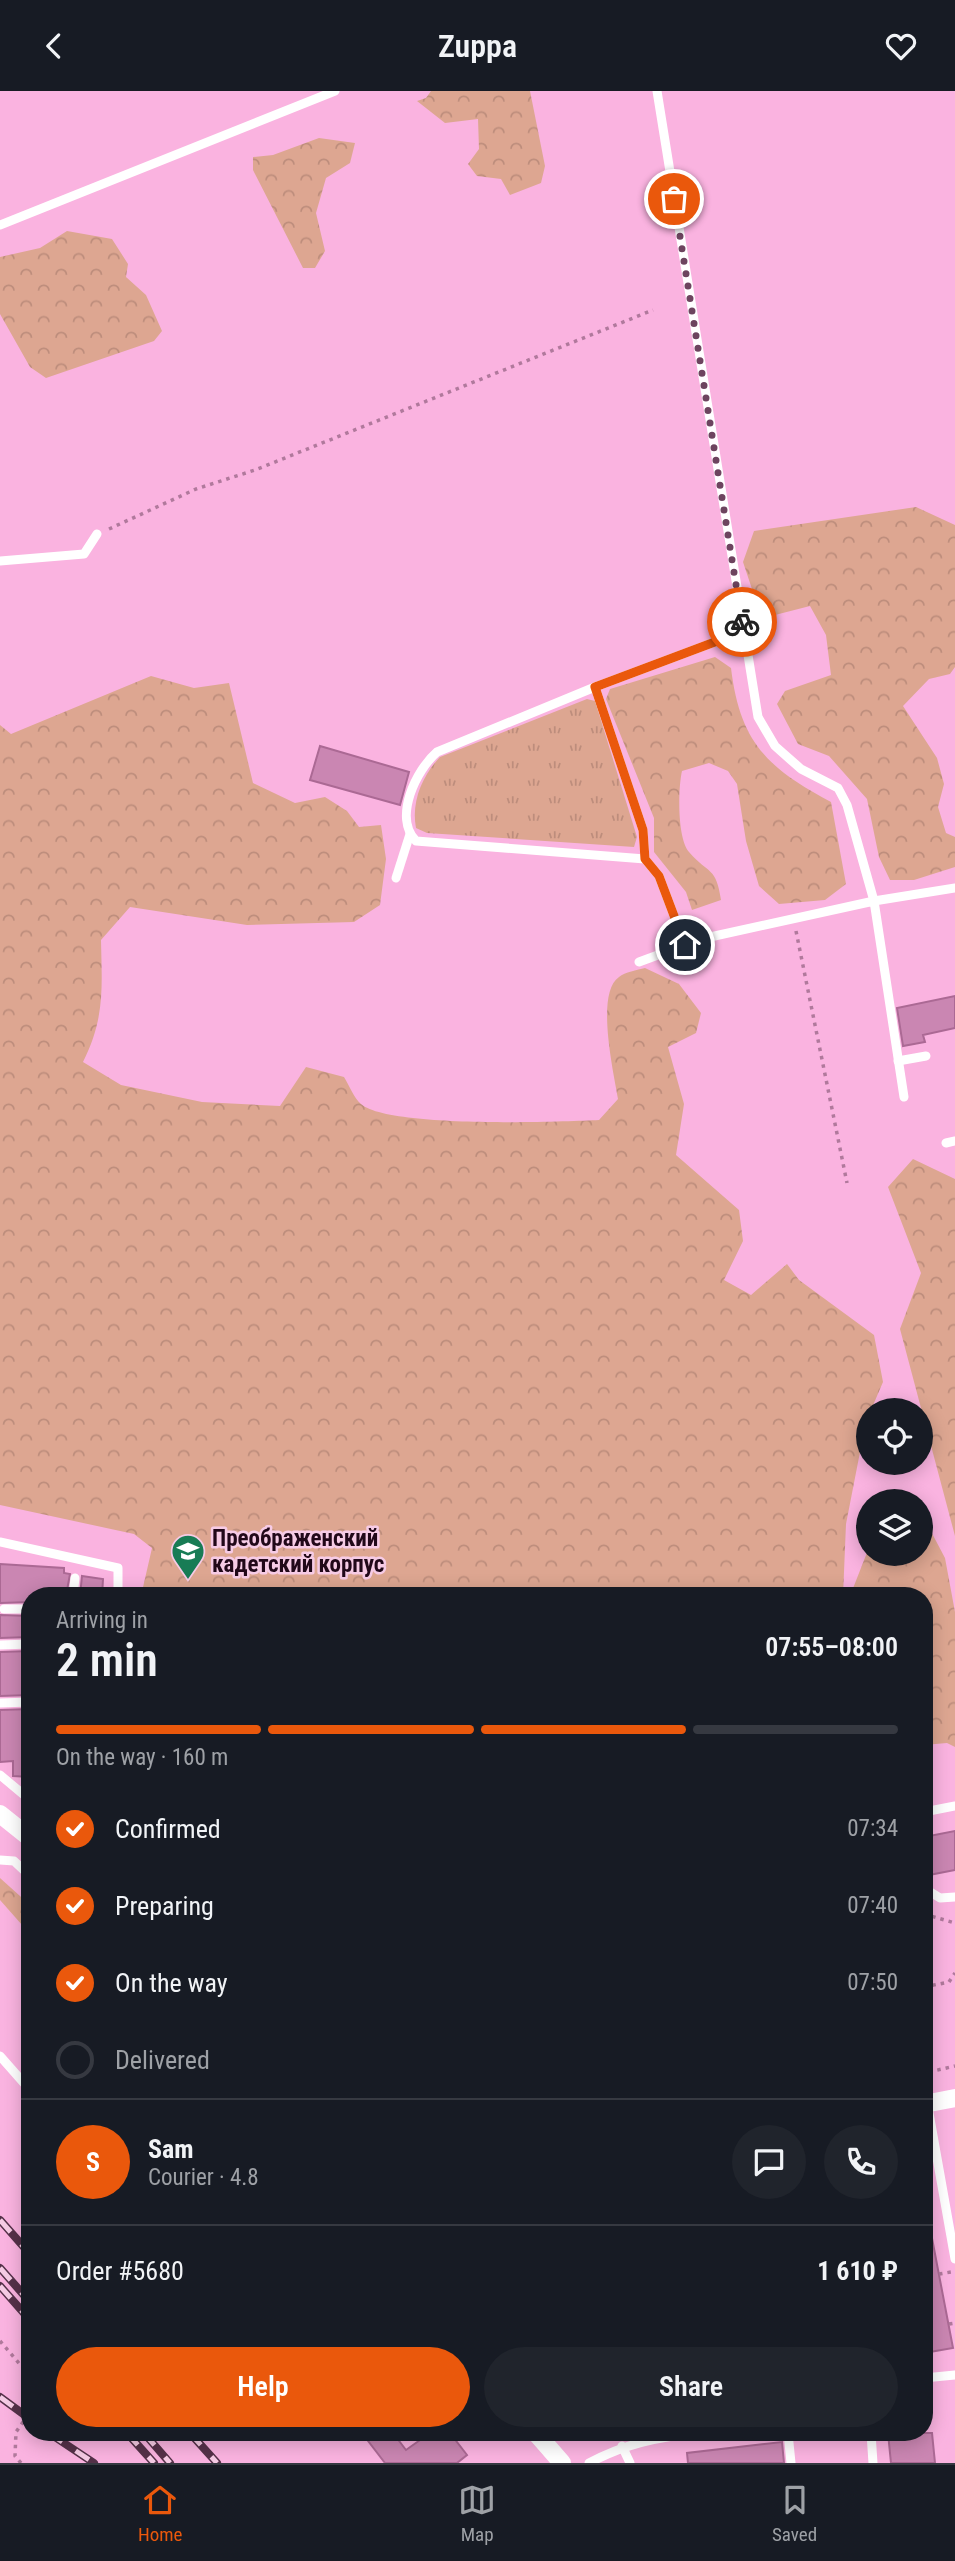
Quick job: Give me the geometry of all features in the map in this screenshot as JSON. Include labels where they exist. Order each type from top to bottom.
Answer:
[{"type":"street","points":[[0,1814],[21,1831]]},
{"type":"street","points":[[933,2102],[955,2098]]},
{"type":"street","points":[[543,2441],[562,2463]]},
{"type":"lane","points":[[0,225],[335,91]]},
{"type":"lane","points":[[657,91],[758,717],[775,746],[802,769],[838,787],[847,805],[874,901],[904,1097]]},
{"type":"lane","points":[[0,561],[84,554],[97,534]]},
{"type":"lane","points":[[645,859],[416,841],[410,834],[406,819],[414,784],[423,764],[437,752],[595,687],[744,631]]},
{"type":"lane","points":[[595,687],[643,830],[645,859],[659,876],[685,945]]},
{"type":"lane","points":[[396,878],[410,834]]},
{"type":"lane","points":[[639,962],[685,945],[793,919],[874,901],[955,888]]},
{"type":"lane","points":[[898,1061],[926,1056]]},
{"type":"lane","points":[[0,1542],[118,1568],[118,1587]]},
{"type":"lane","points":[[74,1587],[75,1578]]},
{"type":"lane","points":[[4,1609],[21,1609]]},
{"type":"lane","points":[[0,1645],[21,1644]]},
{"type":"lane","points":[[0,1703],[21,1702]]},
{"type":"lane","points":[[0,1775],[21,1792]]},
{"type":"lane","points":[[933,1810],[955,1806]]},
{"type":"lane","points":[[0,1860],[14,1861],[21,1868]]},
{"type":"lane","points":[[933,1894],[940,1898],[955,1897]]},
{"type":"lane","points":[[0,2056],[21,2080]]},
{"type":"lane","points":[[933,2141],[955,2259]]},
{"type":"lane","points":[[933,2377],[955,2375]]},
{"type":"lane","points":[[589,2463],[622,2446],[639,2441]]},
{"type":"lane","points":[[789,2441],[791,2463]]},
{"type":"lane","points":[[872,2441],[873,2463]]},
{"type":"lane","points":[[622,2446],[630,2463]]},
{"type":"path","points":[[97,534],[196,489],[256,470],[653,310]]},
{"type":"path","points":[[793,919],[847,1183]]},
{"type":"path","points":[[933,1917],[955,1923]]},
{"type":"path","points":[[933,1985],[948,1982],[955,1973]]},
{"type":"path","points":[[933,2071],[955,2066]]},
{"type":"path","points":[[939,2274],[955,2272]]},
{"type":"path","points":[[949,2324],[955,2323]]},
{"type":"path","points":[[0,2341],[21,2366]]},
{"type":"path","points":[[21,2425],[16,2432],[15,2456],[21,2463]]},
{"type":"green space","points":[[431,91],[530,91],[545,166],[541,183],[510,195],[501,179],[477,176],[468,164],[479,149],[478,119],[445,123],[417,101],[426,98]]},
{"type":"green space","points":[[319,138],[355,143],[350,163],[326,178],[316,213],[325,251],[315,268],[303,268],[253,170],[253,157],[273,155]]},
{"type":"green space","points":[[67,231],[112,239],[128,264],[126,277],[146,295],[162,331],[154,341],[46,378],[30,367],[0,314],[0,257],[40,248]]},
{"type":"green space","points":[[916,507],[955,525],[955,667],[950,674],[929,679],[903,706],[937,758],[944,784],[938,807],[946,833],[955,837],[955,867],[914,880],[890,880],[879,857],[867,799],[829,756],[798,744],[777,704],[785,691],[831,675],[826,635],[810,606],[775,615],[760,613],[743,562],[754,531]]},
{"type":"green space","points":[[715,657],[731,668],[741,715],[760,750],[790,777],[831,802],[846,884],[825,900],[779,904],[759,886],[746,841],[737,784],[728,771],[709,763],[682,771],[680,825],[689,852],[717,881],[721,900],[692,910],[686,892],[654,852],[654,818],[606,699],[610,689]]},
{"type":"green space","points":[[151,676],[194,688],[229,683],[253,783],[295,803],[325,797],[347,811],[359,827],[381,825],[386,859],[380,905],[354,922],[247,925],[130,907],[101,940],[102,988],[99,1017],[83,1062],[121,1085],[202,1102],[280,1106],[306,1067],[344,1077],[361,1104],[377,1112],[404,1117],[475,1122],[599,1120],[618,1099],[608,1035],[608,999],[612,986],[622,975],[645,968],[679,984],[701,1013],[696,1033],[668,1047],[684,1104],[676,1155],[739,1210],[743,1241],[724,1280],[751,1295],[787,1264],[799,1280],[874,1335],[883,1382],[876,1398],[856,1398],[856,1473],[846,1524],[843,1587],[143,1587],[152,1548],[134,1534],[0,1505],[0,725],[11,734]]},
{"type":"green space","points":[[587,699],[595,701],[637,837],[634,847],[427,833],[416,828],[415,809],[419,790],[440,757]]},
{"type":"green space","points":[[913,1159],[955,1179],[955,1536],[933,1453],[933,1398],[918,1398],[900,1329],[921,1273],[888,1187]]},
{"type":"green space","points":[[933,1535],[945,1558],[955,1612],[955,1747],[947,1743],[933,1744],[933,1587],[854,1587],[862,1566],[933,1566]]},
{"type":"green space","points":[[0,1878],[21,1897],[21,1924],[0,1900]]},
{"type":"building","points":[[320,746],[409,772],[400,805],[310,780]]},
{"type":"building","points":[[955,996],[955,1028],[923,1035],[925,1042],[903,1046],[897,1008]]},
{"type":"building","points":[[0,1564],[64,1568],[64,1573],[70,1574],[68,1587],[21,1587],[21,1602],[0,1603]]},
{"type":"building","points":[[82,1576],[103,1579],[103,1587],[81,1587]]},
{"type":"building","points":[[0,1615],[21,1616],[21,1637],[0,1638]]},
{"type":"building","points":[[21,1651],[21,1695],[0,1696],[0,1652]]},
{"type":"building","points":[[21,1709],[21,1776],[13,1776],[13,1761],[0,1762],[0,1710]]},
{"type":"building","points":[[955,1831],[955,1870],[933,1874],[933,1835]]},
{"type":"building","points":[[933,2243],[953,2348],[933,2351]]},
{"type":"building","points":[[368,2441],[399,2441],[406,2450],[419,2441],[456,2441],[467,2455],[457,2463],[385,2463]]},
{"type":"building","points":[[889,2441],[933,2441],[935,2463],[891,2463]]},
{"type":"building","points":[[782,2442],[784,2463],[688,2463],[687,2453]]},
{"type":"railway","points":[[0,2220],[21,2244]]},
{"type":"railway","points":[[0,2268],[21,2292]]},
{"type":"railway","points":[[0,2286],[21,2310]]},
{"type":"railway","points":[[0,2397],[21,2412]]},
{"type":"railway","points":[[61,2441],[94,2463]]},
{"type":"railway","points":[[134,2441],[154,2463]]},
{"type":"railway","points":[[151,2441],[170,2463]]},
{"type":"railway","points":[[197,2441],[217,2463]]},
{"type":"way so far","points":[[674,199],[742,622]]},
{"type":"place","name":"Преображенский кадетский корпус","points":[[188,1581]]},
{"type":"route","points":[[685,945],[659,876],[645,859],[643,830],[595,687],[744,631],[742,622]]}]
